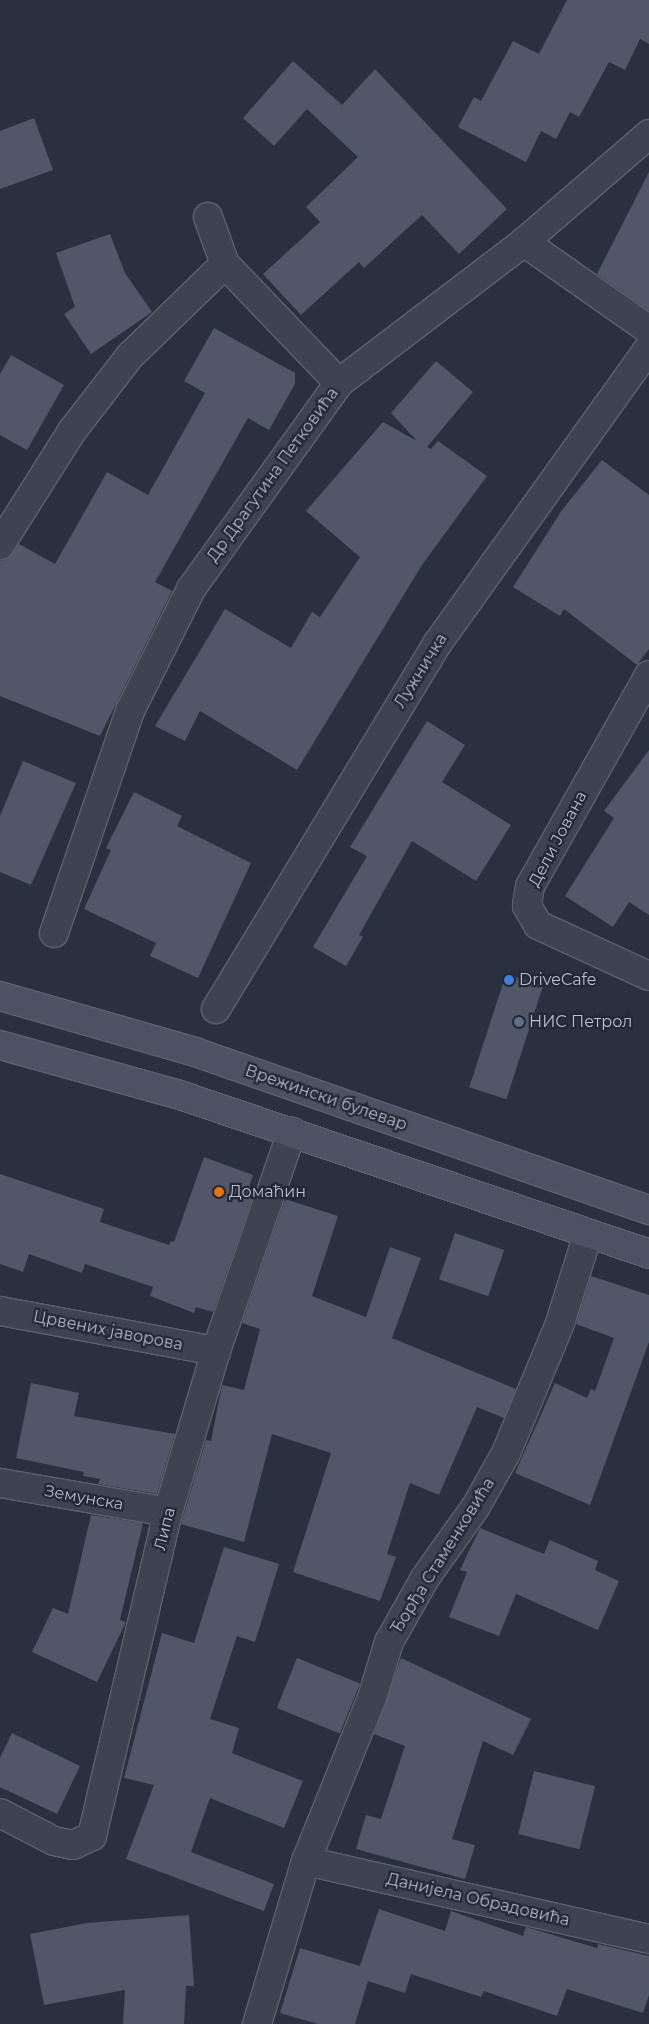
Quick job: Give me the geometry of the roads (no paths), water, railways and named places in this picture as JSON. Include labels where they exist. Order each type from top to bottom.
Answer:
[{"type":"main road","name":"Врежински булевар","points":[[0,996],[195,1052],[649,1210]]},
{"type":"main road","points":[[0,1044],[177,1094],[649,1254]]},
{"type":"street","name":"Др Драгутина Петковића","points":[[54,933],[130,711],[191,589],[338,383],[524,242],[649,134]]},
{"type":"street","points":[[208,217],[225,264],[338,383]]},
{"type":"street","points":[[524,242],[649,330]]},
{"type":"street","points":[[0,546],[72,431],[130,356],[225,264]]},
{"type":"street","name":"Лужничка","points":[[216,1009],[437,644],[649,348]]},
{"type":"street","name":"Дели Јована","points":[[649,675],[530,886],[527,906],[538,925],[649,976]]},
{"type":"street","name":"Липа","points":[[0,1813],[54,1842],[72,1845],[92,1836],[168,1512],[216,1351],[292,1132]]},
{"type":"street","name":"Ђорђа Стаменковића","points":[[257,2024],[306,1861],[372,1698],[389,1642],[425,1578],[475,1508],[506,1453],[534,1392],[560,1323],[588,1234]]},
{"type":"street","name":"Црвених јаворова","points":[[0,1311],[216,1351]]},
{"type":"street","name":"Земунска","points":[[0,1483],[168,1512]]},
{"type":"street","name":"Данијела Обрадовића","points":[[306,1861],[649,1939]]},
{"type":"place","name":"DriveCafe","points":[[509,980]]},
{"type":"place","name":"НИС Петрол","points":[[519,1022]]},
{"type":"place","name":"Домаћин","points":[[219,1192]]}]
